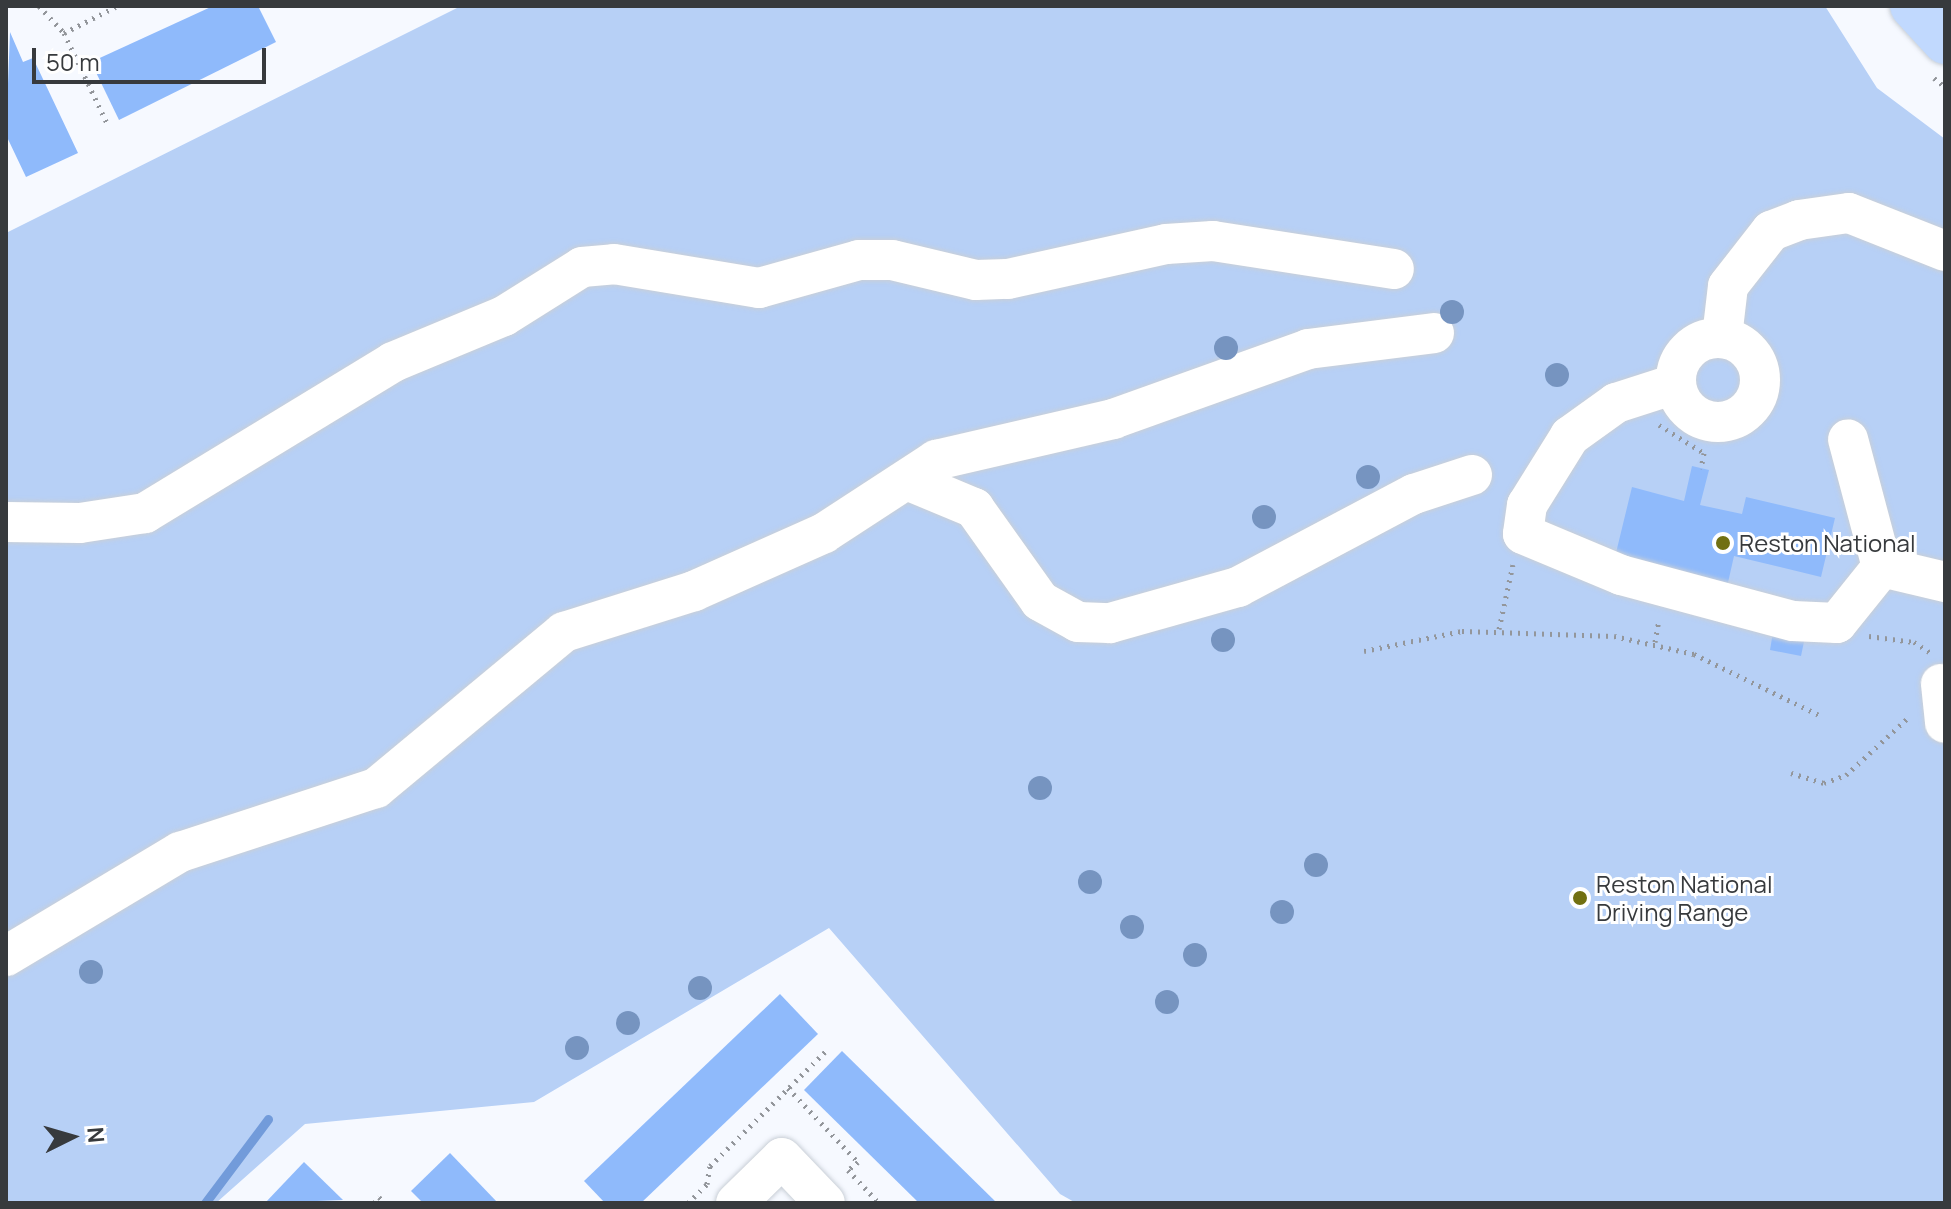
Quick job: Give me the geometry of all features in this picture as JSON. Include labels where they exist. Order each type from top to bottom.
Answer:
[{"type":"main road","points":[[1912,6],[1945,42]]},
{"type":"lane","points":[[1722,337],[1728,286],[1771,231],[1799,220],[1849,213],[1945,251]]},
{"type":"lane","points":[[6,522],[93,523],[145,513],[393,362],[504,316],[582,267],[614,264],[759,288],[859,260],[892,260],[976,280],[1008,279],[1166,244],[1213,241],[1394,269]]},
{"type":"lane","points":[[6,956],[180,852],[376,788],[564,632],[694,591],[824,533],[936,460],[1113,419],[1308,349],[1434,333]]},
{"type":"lane","points":[[1662,387],[1705,420],[1725,422],[1747,411],[1760,387],[1757,365],[1745,347],[1722,337],[1687,350],[1662,387],[1591,416],[1570,436],[1527,505],[1523,534],[1621,575],[1793,621],[1828,625],[1849,617],[1882,567],[1848,439]]},
{"type":"lane","points":[[907,480],[974,508],[1040,601],[1078,622],[1110,623],[1238,587],[1414,494],[1472,475]]},
{"type":"lane","points":[[1882,567],[1945,582]]},
{"type":"lane","points":[[736,1203],[782,1158],[825,1203]]},
{"type":"path","points":[[39,6],[64,33],[107,123]]},
{"type":"path","points":[[64,33],[117,6]]},
{"type":"path","points":[[1662,387],[1660,428],[1704,453],[1701,469]]},
{"type":"path","points":[[1499,629],[1523,534]]},
{"type":"path","points":[[1791,773],[1824,783],[1846,775],[1943,704],[1926,647],[1870,637],[1849,617]]},
{"type":"path","points":[[1364,651],[1499,629],[1655,642],[1739,672],[1821,716]]},
{"type":"path","points":[[688,1203],[707,1184],[710,1166],[827,1050]]},
{"type":"path","points":[[788,1088],[858,1162],[848,1170],[879,1203]]},
{"type":"path","points":[[374,1203],[379,1197],[385,1203]]},
{"type":"shaded area","points":[[461,6],[1825,6],[1877,88],[1945,139],[1945,1203],[1076,1203],[1060,1194],[829,928],[534,1102],[305,1124],[216,1203],[6,1203],[6,233]]},
{"type":"building","points":[[213,6],[258,6],[276,42],[119,120],[91,62]]},
{"type":"building","points":[[10,32],[23,62],[33,58],[78,153],[26,177],[6,135]]},
{"type":"building","name":"Reston National","points":[[1692,466],[1709,470],[1700,505],[1742,514],[1746,497],[1835,518],[1821,577],[1734,556],[1727,587],[1614,561],[1632,487],[1684,501]]},
{"type":"building","points":[[1774,626],[1806,632],[1801,656],[1770,650]]},
{"type":"building","points":[[780,994],[818,1034],[641,1203],[605,1203],[584,1181]]},
{"type":"building","points":[[842,1051],[997,1203],[919,1203],[804,1090]]},
{"type":"building","points":[[450,1153],[498,1203],[423,1203],[411,1191]]},
{"type":"building","points":[[304,1162],[343,1200],[265,1203]]},
{"type":"waterway","points":[[205,1203],[268,1119]]},
{"type":"place","name":"Reston National","points":[[1723,543]]},
{"type":"place","name":"Reston National Driving Range","points":[[1580,898]]}]
